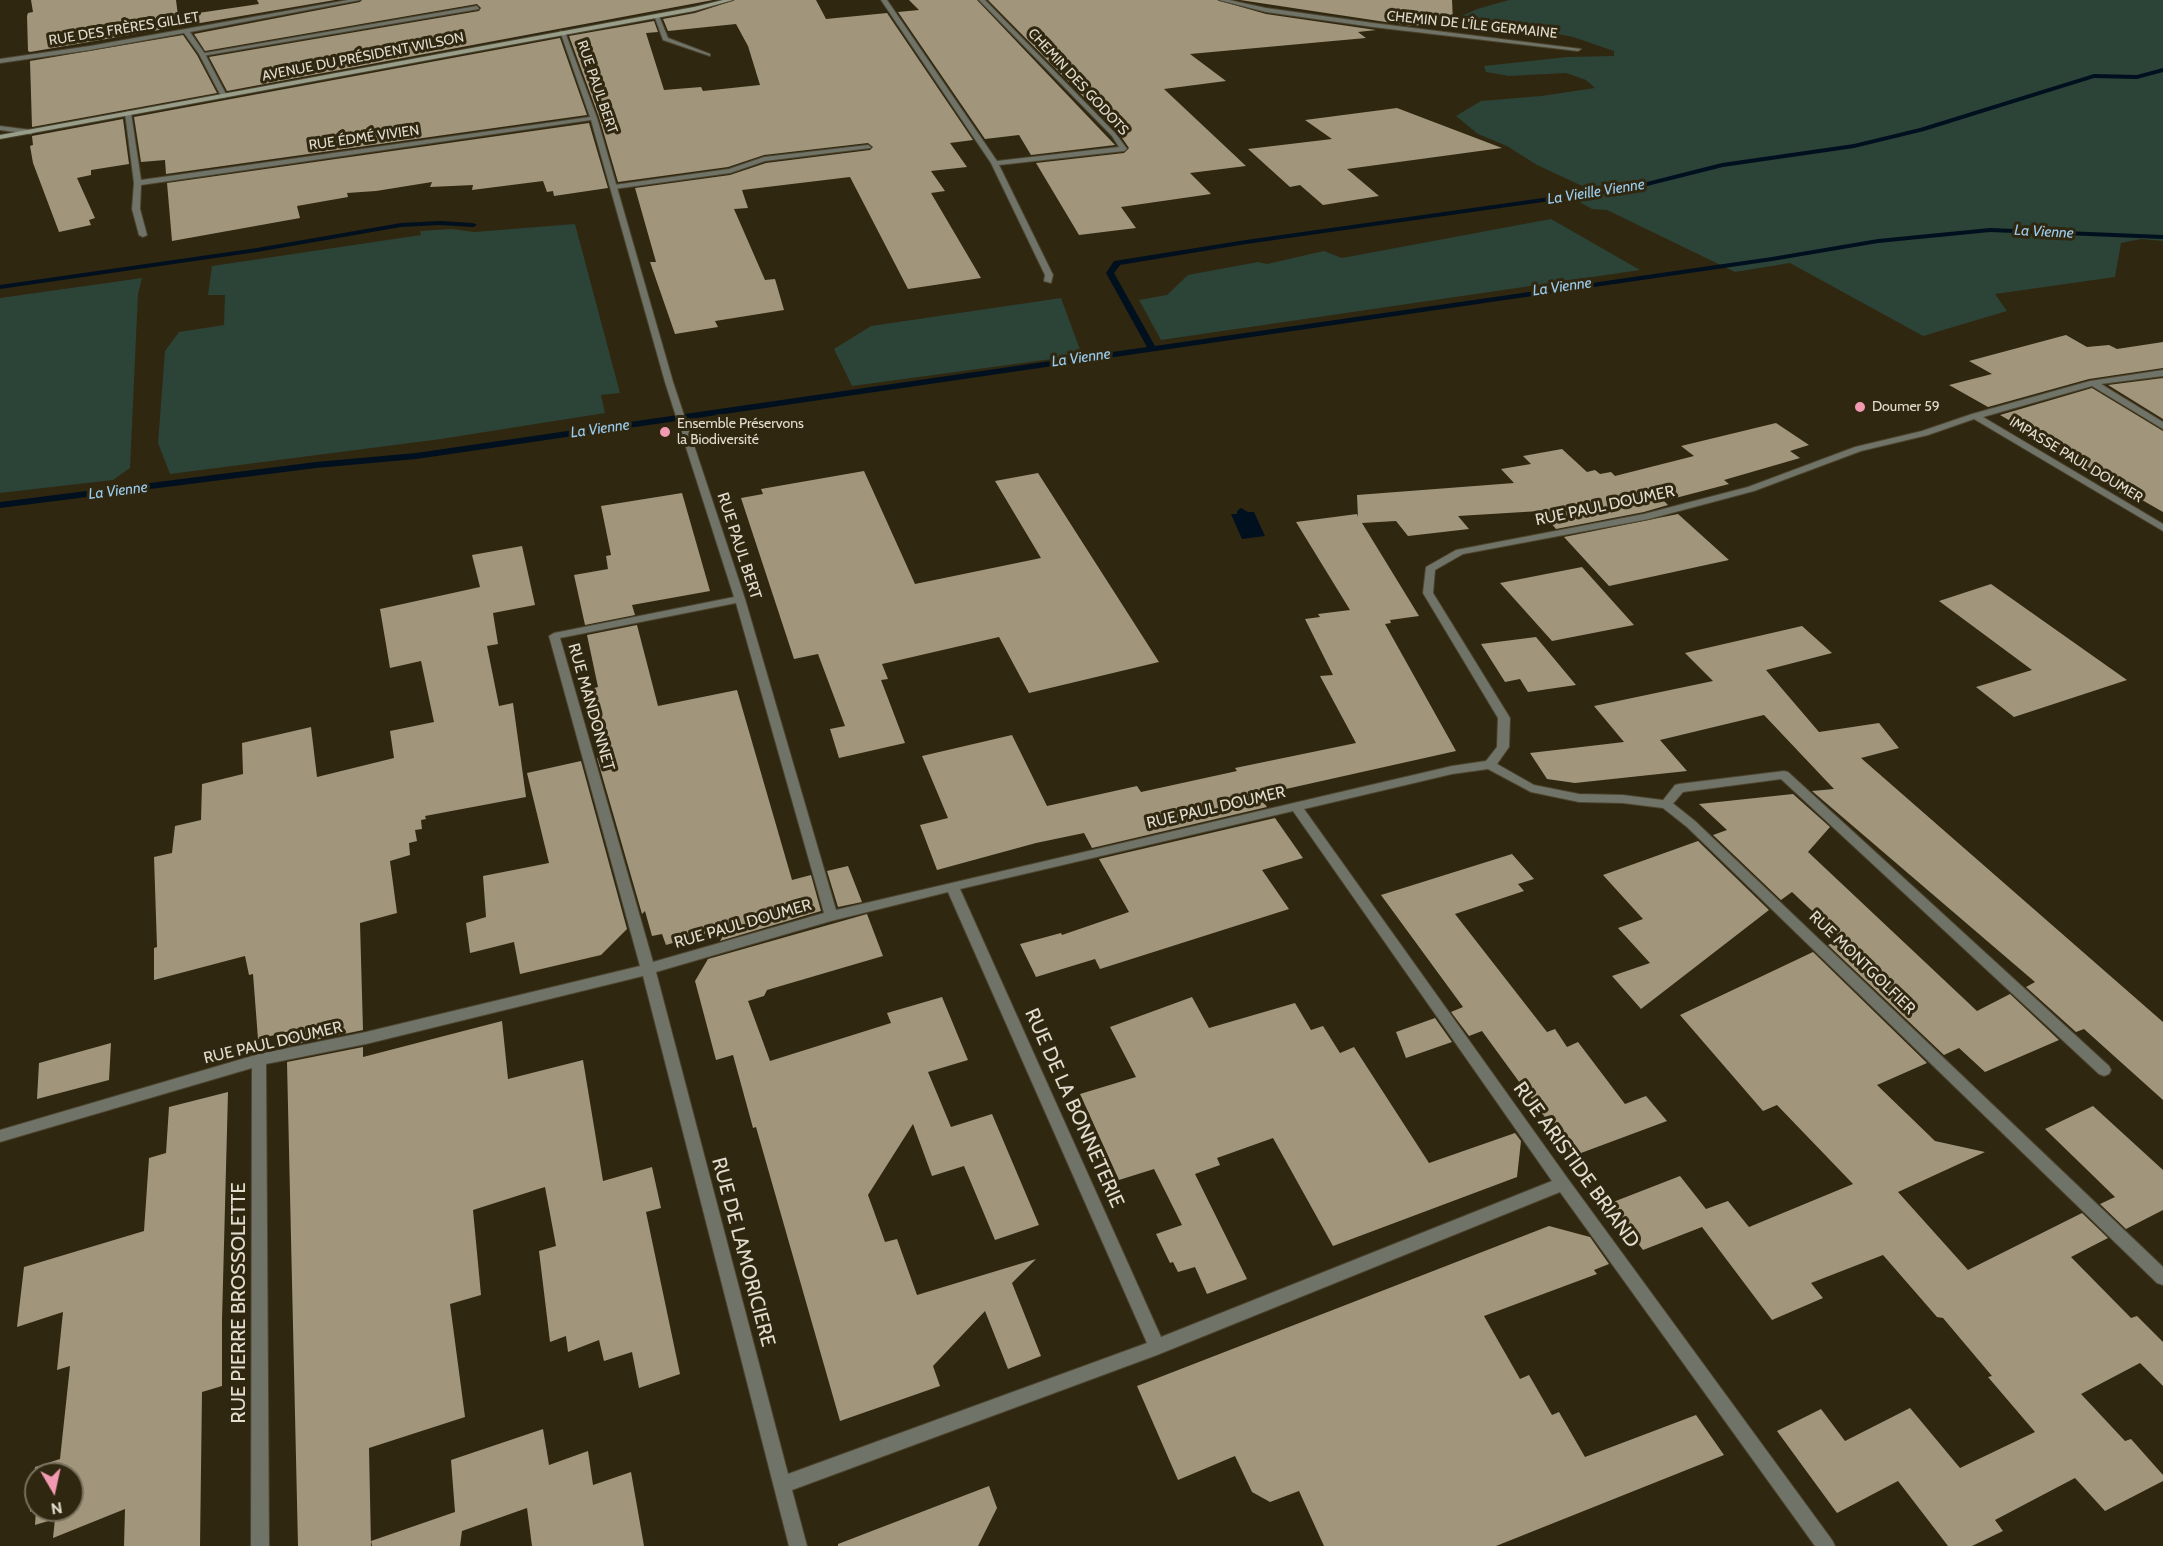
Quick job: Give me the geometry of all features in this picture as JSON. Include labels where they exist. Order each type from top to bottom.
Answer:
[{"type":"street","name":"RUE DES FRÈRES GILLET","points":[[0,61],[357,0]]},
{"type":"street","name":"AVENUE DU PRÉSIDENT WILSON","points":[[0,138],[656,16],[730,0]]},
{"type":"street","points":[[884,0],[995,163],[1049,275],[1048,281]]},
{"type":"street","name":"CHEMIN DES GODOTS","points":[[982,0],[1114,135],[1124,149],[995,163]]},
{"type":"street","name":"CHEMIN DE L'ÎLE GERMAINE","points":[[1222,0],[1266,10],[1373,26],[1578,49]]},
{"type":"street","points":[[202,54],[477,8]]},
{"type":"street","points":[[656,16],[665,39],[708,55]]},
{"type":"street","points":[[186,31],[202,54],[224,96]]},
{"type":"street","name":"RUE PAUL BERT","points":[[562,32],[594,118],[680,417],[740,599],[831,916]]},
{"type":"street","points":[[128,113],[138,183],[136,209],[143,235]]},
{"type":"street","name":"RUE ÉDMÉ VIVIEN","points":[[138,183],[594,118]]},
{"type":"street","points":[[0,126],[31,132]]},
{"type":"street","points":[[614,187],[730,171],[764,159],[868,147]]},
{"type":"street","name":"RUE PAUL DOUMER","points":[[0,1136],[259,1060],[366,1038],[648,969],[831,916],[1452,770],[1490,765],[1503,747],[1504,718],[1428,593],[1430,569],[1460,552],[1645,517],[1751,489],[1858,449],[1925,433],[1975,416],[2093,383],[2163,372]]},
{"type":"street","points":[[2093,383],[2163,426]]},
{"type":"street","name":"IMPASSE PAUL DOUMER","points":[[1975,416],[2163,528]]},
{"type":"street","name":"RUE MANDONNET","points":[[648,969],[554,636],[740,599]]},
{"type":"street","points":[[1490,765],[1531,788],[1579,798],[1623,799],[1666,804],[1679,788],[1784,775],[2104,1070]]},
{"type":"street","name":"RUE MONTGOLFIER","points":[[1666,804],[1700,832],[2163,1278]]},
{"type":"street","name":"RUE ARISTIDE BRIAND","points":[[1296,806],[1563,1184],[1826,1546]]},
{"type":"street","name":"RUE DE LA BONNETERIE","points":[[952,886],[1157,1347]]},
{"type":"street","name":"RUE DE LAMORICIERE","points":[[648,969],[798,1546]]},
{"type":"street","name":"RUE PIERRE BROSSOLETTE","points":[[259,1060],[260,1546]]},
{"type":"street","points":[[783,1485],[1157,1347],[1563,1184]]},
{"type":"green space","points":[[1509,0],[2163,0],[2163,241],[2141,239],[2121,243],[2115,277],[1995,294],[2007,311],[1923,336],[1790,263],[1735,272],[1607,210],[1592,209],[1574,199],[1595,192],[1537,165],[1507,146],[1478,134],[1456,116],[1481,101],[1541,96],[1595,88],[1586,80],[1566,73],[1509,76],[1486,72],[1484,66],[1567,57],[1614,56],[1614,51],[1573,37],[1543,31],[1480,32],[1454,27],[1457,18],[1477,9]]},
{"type":"green space","points":[[1551,219],[1640,270],[1161,340],[1139,300],[1167,295],[1188,275],[1258,262],[1267,264],[1324,251],[1342,258]]},
{"type":"green space","points":[[575,224],[620,393],[601,395],[605,413],[441,439],[170,474],[158,443],[165,351],[179,332],[224,325],[225,295],[208,295],[212,266],[421,235],[420,231],[452,229],[474,232]]},
{"type":"green space","points":[[142,278],[138,294],[130,468],[113,480],[0,493],[0,298]]},
{"type":"green space","points":[[1061,298],[1082,355],[852,386],[834,349],[871,326]]},
{"type":"water","points":[[1241,508],[1254,512],[1265,536],[1242,539],[1231,514],[1237,514]]},
{"type":"building","points":[[31,0],[176,0],[178,16],[259,4],[257,0],[335,0],[30,52],[28,51],[27,16],[28,13],[33,12]]},
{"type":"building","points":[[362,0],[713,0],[227,91],[209,57],[479,11],[481,8],[477,4],[205,51],[194,34]]},
{"type":"building","points":[[735,0],[816,0],[826,19],[887,13],[973,140],[950,143],[967,167],[931,171],[945,191],[931,193],[981,278],[908,289],[850,177],[742,190],[748,208],[734,209],[765,280],[775,279],[784,310],[715,321],[718,327],[675,334],[650,262],[656,262],[635,188],[730,175],[766,163],[870,150],[873,147],[868,143],[764,155],[728,167],[618,182],[599,117],[569,36],[654,21],[658,32],[646,33],[664,90],[701,87],[703,91],[760,85],[748,46],[736,24],[668,31],[663,19],[695,13]]},
{"type":"building","points":[[909,0],[977,0],[1115,145],[1031,155],[1019,135],[985,139],[898,12],[919,10]]},
{"type":"building","points":[[988,0],[1217,0],[1266,14],[1376,30],[1358,32],[1366,38],[1190,54],[1226,81],[1164,89],[1246,166],[1190,173],[1211,194],[1121,207],[1136,228],[1079,235],[1036,163],[1124,153],[1129,148],[1118,132]]},
{"type":"building","points":[[1240,0],[1452,0],[1453,21],[1412,26]]},
{"type":"building","points":[[183,35],[197,55],[217,93],[32,127],[30,61]]},
{"type":"building","points":[[560,38],[587,115],[166,174],[165,160],[141,162],[134,117]]},
{"type":"building","points":[[1397,108],[1502,148],[1347,169],[1379,196],[1323,205],[1300,185],[1290,187],[1248,149],[1332,139],[1305,120]]},
{"type":"building","points":[[123,119],[129,164],[91,170],[91,175],[77,178],[95,218],[89,220],[91,225],[59,232],[33,163],[30,146],[33,145],[32,136]]},
{"type":"building","points":[[589,123],[608,188],[554,196],[553,191],[547,192],[543,181],[472,190],[473,185],[430,187],[432,182],[347,193],[348,197],[297,206],[300,218],[172,241],[167,183]]},
{"type":"building","points":[[2066,335],[2087,347],[2109,345],[2117,349],[2163,342],[2163,368],[2089,379],[1988,407],[1949,385],[1992,374],[1969,361]]},
{"type":"building","points":[[2163,378],[2163,419],[2108,385]]},
{"type":"building","points":[[2092,388],[2163,431],[2163,512],[2128,492],[2122,494],[2052,450],[2057,448],[2000,415]]},
{"type":"building","points":[[1776,423],[1809,445],[1790,451],[1800,458],[1724,480],[1729,484],[1664,501],[1668,505],[1644,512],[1556,529],[1540,511],[1458,516],[1469,529],[1408,536],[1396,521],[1362,523],[1419,616],[1390,620],[1391,623],[1385,624],[1456,751],[1259,795],[1267,807],[1092,848],[1084,833],[1036,843],[937,870],[920,825],[948,818],[922,756],[1012,735],[1047,806],[1137,786],[1141,792],[1237,771],[1235,768],[1356,743],[1320,676],[1333,675],[1305,619],[1320,617],[1318,614],[1350,610],[1296,522],[1357,514],[1358,517],[1357,495],[1514,483],[1501,469],[1531,464],[1523,456],[1562,449],[1587,472],[1595,470],[1600,474],[1611,472],[1615,476],[1694,456],[1681,446]]},
{"type":"building","points":[[864,471],[915,584],[1041,558],[995,481],[1038,473],[1159,662],[1029,693],[999,637],[882,664],[888,679],[881,680],[905,743],[839,758],[830,729],[845,726],[818,654],[794,659],[741,498],[763,494],[761,489]]},
{"type":"building","points":[[682,493],[710,591],[632,605],[635,615],[585,625],[574,575],[608,569],[606,556],[611,555],[601,506]]},
{"type":"building","points":[[1678,514],[1729,560],[1609,586],[1564,537]]},
{"type":"building","points":[[522,546],[535,605],[493,613],[498,644],[487,646],[499,706],[513,703],[526,797],[425,816],[426,819],[421,820],[422,829],[415,830],[417,841],[409,843],[410,855],[390,861],[397,913],[360,923],[363,1030],[287,1046],[287,1032],[258,1039],[253,974],[249,975],[245,956],[154,980],[154,948],[157,947],[154,857],[172,853],[175,826],[201,820],[202,784],[243,774],[242,743],[311,727],[317,777],[394,758],[390,731],[434,722],[421,661],[390,668],[380,609],[480,587],[472,555]]},
{"type":"building","points":[[1582,567],[1634,625],[1552,641],[1500,583]]},
{"type":"building","points":[[1991,584],[2127,680],[2014,717],[1976,687],[2032,670],[1939,601]]},
{"type":"building","points":[[637,625],[658,706],[737,690],[792,880],[811,875],[821,911],[720,941],[728,927],[666,945],[662,934],[652,936],[645,911],[642,914],[597,758],[601,758],[600,754],[603,753],[582,691],[598,687],[587,635]]},
{"type":"building","points":[[1802,626],[1832,653],[1766,670],[1819,732],[1879,723],[1899,748],[1861,758],[2163,1022],[2163,1100],[2084,1029],[2076,1032],[2026,987],[2035,982],[1812,791],[1834,789],[1764,715],[1660,740],[1687,771],[1575,783],[1547,779],[1530,753],[1624,742],[1594,706],[1713,681],[1685,653]]},
{"type":"building","points":[[1536,637],[1576,685],[1528,692],[1520,679],[1505,682],[1481,644]]},
{"type":"building","points":[[581,761],[627,929],[601,955],[520,974],[514,942],[470,953],[466,923],[486,917],[483,876],[549,863],[527,773]]},
{"type":"building","points":[[1793,794],[1830,827],[1808,852],[1977,1011],[2010,994],[2059,1040],[1985,1072],[1959,1048],[1944,1055],[1828,945],[1842,939],[1792,892],[1781,900],[1713,835],[1727,830],[1699,804]]},
{"type":"building","points":[[1275,818],[1303,858],[1262,870],[1289,909],[1100,969],[1095,959],[1036,977],[1020,944],[1061,933],[1062,935],[1129,912],[1099,859]]},
{"type":"building","points":[[1698,841],[1769,910],[1641,1009],[1612,976],[1650,963],[1618,928],[1643,919],[1603,875]]},
{"type":"building","points":[[1512,854],[1534,879],[1518,884],[1524,891],[1455,914],[1547,1032],[1555,1029],[1567,1047],[1578,1042],[1625,1104],[1646,1096],[1667,1121],[1581,1153],[1571,1153],[1482,1031],[1469,1036],[1451,1012],[1463,1007],[1381,895]]},
{"type":"building","points":[[848,866],[862,902],[838,907],[827,871]]},
{"type":"building","points":[[867,914],[883,956],[767,990],[764,996],[748,1001],[770,1061],[891,1023],[887,1013],[942,997],[968,1060],[928,1072],[951,1127],[992,1114],[1039,1225],[995,1240],[964,1166],[932,1176],[913,1124],[868,1195],[885,1242],[897,1239],[917,1295],[1036,1259],[1012,1283],[1041,1356],[1008,1369],[985,1311],[933,1366],[940,1386],[840,1421],[756,1127],[753,1128],[733,1055],[716,1060],[695,981],[708,959]]},
{"type":"building","points":[[1813,952],[1927,1063],[1877,1085],[1935,1141],[1985,1152],[1898,1192],[1968,1270],[2082,1213],[2108,1238],[2071,1257],[2131,1318],[2137,1316],[2163,1342],[2163,1386],[2140,1363],[2081,1394],[2125,1441],[2131,1439],[2163,1475],[2163,1481],[2105,1511],[2075,1478],[1995,1520],[2003,1531],[1972,1546],[1948,1546],[1898,1481],[1837,1513],[1777,1431],[1821,1409],[1845,1441],[1910,1408],[1960,1468],[2035,1432],[1988,1377],[1992,1376],[1943,1318],[1937,1317],[1883,1255],[1811,1283],[1823,1298],[1772,1320],[1702,1227],[1643,1250],[1608,1204],[1680,1176],[1706,1209],[1728,1201],[1749,1227],[1853,1184],[1777,1105],[1763,1111],[1680,1015]]},
{"type":"building","points":[[1192,997],[1209,1028],[1295,1003],[1311,1030],[1323,1026],[1340,1053],[1354,1047],[1429,1163],[1515,1133],[1521,1141],[1517,1177],[1333,1246],[1273,1138],[1217,1158],[1220,1165],[1195,1174],[1247,1279],[1207,1294],[1195,1267],[1178,1272],[1173,1262],[1170,1263],[1156,1234],[1182,1225],[1154,1169],[1119,1180],[1080,1094],[1136,1077],[1110,1027]]},
{"type":"building","points":[[1435,1018],[1452,1042],[1406,1058],[1396,1032]]},
{"type":"building","points":[[502,1021],[508,1079],[583,1060],[603,1181],[652,1167],[661,1208],[646,1212],[680,1374],[639,1388],[632,1352],[604,1361],[599,1340],[568,1352],[566,1336],[550,1342],[539,1251],[556,1246],[545,1187],[473,1210],[481,1295],[450,1304],[465,1417],[369,1448],[371,1546],[298,1546],[287,1062],[363,1047],[363,1057]]},
{"type":"building","points":[[111,1043],[109,1080],[37,1099],[39,1063]]},
{"type":"building","points":[[228,1092],[222,1386],[202,1392],[200,1546],[124,1546],[125,1509],[53,1538],[55,1522],[84,1522],[84,1462],[51,1462],[60,1459],[70,1366],[57,1370],[63,1312],[17,1327],[24,1267],[144,1231],[149,1158],[166,1153],[169,1107]]},
{"type":"building","points":[[2093,1106],[2163,1170],[2163,1210],[2126,1229],[2100,1204],[2115,1197],[2045,1129]]},
{"type":"building","points":[[1549,1226],[1590,1237],[1609,1264],[1594,1270],[1597,1274],[1484,1316],[1520,1379],[1529,1375],[1552,1415],[1559,1412],[1585,1457],[1696,1415],[1724,1455],[1496,1546],[1324,1546],[1299,1491],[1270,1502],[1252,1492],[1235,1456],[1178,1480],[1137,1386]]},
{"type":"building","points":[[543,1429],[549,1465],[588,1451],[593,1485],[631,1472],[644,1546],[532,1546],[527,1508],[462,1531],[460,1546],[372,1546],[371,1541],[455,1512],[451,1460]]},
{"type":"building","points":[[989,1486],[997,1508],[978,1546],[838,1546],[838,1544]]},
{"type":"waterway","name":"La Vieille Vienne","points":[[1152,348],[1110,273],[1117,263],[1246,242],[1635,187],[1722,165],[1854,146],[1922,130],[2094,76],[2137,77],[2163,70]]},
{"type":"waterway","points":[[0,287],[257,250],[401,225],[440,223],[473,225]]},
{"type":"waterway","name":"La Vienne","points":[[0,505],[316,465],[416,456],[1772,259],[1878,241],[1990,230],[2163,237]]},
{"type":"place","name":"Doumer 59","points":[[1860,407]]},
{"type":"place","name":"Ensemble Préservons la Biodiversité","points":[[665,432]]}]
